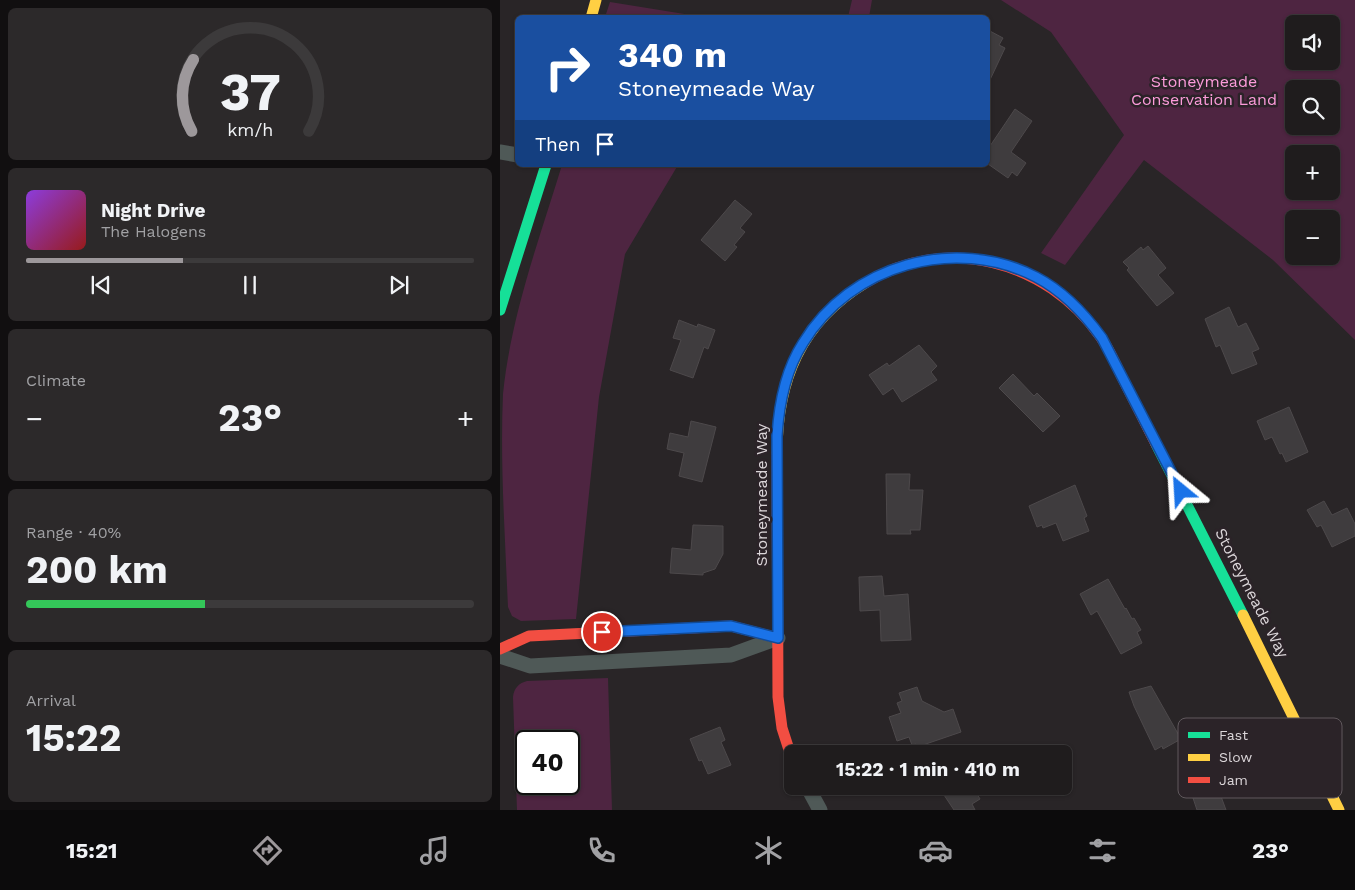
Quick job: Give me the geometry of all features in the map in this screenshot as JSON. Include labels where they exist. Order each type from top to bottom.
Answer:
[{"type":"street","points":[[592,15],[596,0]]},
{"type":"street","points":[[500,152],[515,154]]},
{"type":"street","points":[[500,310],[545,167]]},
{"type":"street","name":"Stoneymeade Way","points":[[786,745],[779,717],[778,638],[778,417],[786,378],[803,342],[827,311],[842,298],[866,281],[893,268],[932,259],[972,258],[1010,266],[1035,276],[1062,294],[1091,322],[1102,338],[1295,718]]},
{"type":"street","points":[[500,649],[528,636],[731,626],[778,638]]},
{"type":"street","points":[[500,656],[530,666],[731,655],[778,638]]},
{"type":"street","points":[[812,795],[820,810]]},
{"type":"street","name":"Stoneymeade Way","points":[[1333,798],[1339,810]]},
{"type":"green space","points":[[852,0],[872,0],[869,15],[848,15]]},
{"type":"green space","name":"Stoneymeade Conservation Land","points":[[1001,0],[1355,0],[1355,340],[1273,260],[1144,160],[1065,265],[1041,253],[1124,135],[1051,32]]},
{"type":"green space","points":[[610,2],[691,15],[606,15]]},
{"type":"green space","points":[[561,167],[677,167],[625,254],[599,397],[576,619],[521,621],[512,616],[508,607],[502,473],[503,394],[512,335],[535,250]]},
{"type":"green space","points":[[608,678],[612,810],[517,810],[516,795],[580,795],[580,730],[515,730],[515,754],[513,697],[517,686],[527,681]]},
{"type":"building","points":[[990,31],[1003,38],[999,45],[1005,48],[990,80]]},
{"type":"building","points":[[1015,109],[1032,121],[1011,152],[1026,163],[1017,176],[1012,172],[1008,178],[990,165],[990,146]]},
{"type":"building","points":[[735,200],[752,214],[740,228],[745,232],[734,245],[737,247],[725,261],[701,240]]},
{"type":"building","points":[[1148,246],[1166,268],[1158,275],[1174,293],[1157,306],[1127,270],[1129,268],[1123,262],[1141,247],[1143,250]]},
{"type":"building","points":[[1229,307],[1238,327],[1246,323],[1259,349],[1252,352],[1257,364],[1232,374],[1220,345],[1216,347],[1205,319]]},
{"type":"building","points":[[679,320],[697,327],[698,324],[715,330],[708,349],[704,347],[693,378],[670,370],[681,340],[673,338]]},
{"type":"building","points":[[919,345],[937,366],[931,372],[937,380],[902,402],[893,388],[883,395],[869,375],[887,363],[889,366]]},
{"type":"building","points":[[1013,374],[1034,396],[1037,393],[1060,416],[1043,432],[999,388]]},
{"type":"building","points":[[1289,407],[1308,452],[1286,462],[1272,437],[1265,440],[1257,421]]},
{"type":"building","points":[[691,421],[716,427],[702,482],[679,476],[684,453],[667,449],[670,433],[688,437]]},
{"type":"building","points":[[886,474],[910,474],[909,490],[923,490],[920,530],[910,530],[911,534],[887,534]]},
{"type":"building","points":[[1075,485],[1087,516],[1084,518],[1089,531],[1063,541],[1056,523],[1043,528],[1042,525],[1037,527],[1029,506]]},
{"type":"building","points":[[1324,501],[1332,515],[1347,508],[1355,524],[1355,536],[1332,547],[1321,525],[1317,527],[1307,510]]},
{"type":"building","points":[[693,525],[723,526],[723,554],[715,569],[703,573],[703,575],[670,573],[672,548],[691,550]]},
{"type":"building","points":[[882,576],[884,596],[908,594],[911,640],[881,641],[880,610],[860,611],[859,577]]},
{"type":"building","points":[[1108,579],[1125,609],[1132,619],[1134,618],[1141,630],[1137,632],[1142,643],[1121,654],[1097,611],[1091,615],[1080,594]]},
{"type":"building","points":[[1151,686],[1178,734],[1178,741],[1163,749],[1162,746],[1155,750],[1129,692]]},
{"type":"building","points":[[917,687],[922,701],[944,712],[953,709],[961,732],[923,745],[912,745],[909,737],[897,741],[889,717],[901,713],[897,703],[902,701],[899,693]]},
{"type":"building","points":[[720,727],[725,740],[721,742],[731,765],[708,774],[702,760],[699,761],[690,739]]},
{"type":"building","points":[[944,795],[978,795],[980,799],[972,804],[975,810],[954,810]]},
{"type":"building","points":[[1193,798],[1222,798],[1226,810],[1197,810]]},
{"type":"traffic: fast","points":[[500,310],[545,167]]},
{"type":"traffic: fast","points":[[1156,444],[1243,615]]},
{"type":"traffic: slow","points":[[592,15],[596,0]]},
{"type":"traffic: slow","points":[[777,453],[778,426],[782,401],[788,377],[797,355],[809,335],[824,316],[865,283]]},
{"type":"traffic: slow","points":[[1243,615],[1294,718]]},
{"type":"traffic: slow","points":[[1333,798],[1339,810]]},
{"type":"traffic: jam","points":[[865,283],[896,268],[929,260],[961,258],[993,263],[1024,273],[1052,289],[1078,310],[1100,336],[1156,444]]},
{"type":"traffic: jam","points":[[777,453],[778,697],[782,728],[787,745]]},
{"type":"traffic: jam","points":[[500,649],[529,636],[731,626],[778,638]]},
{"type":"route","points":[[602,632],[731,626],[778,638],[777,436],[781,397],[786,378],[803,342],[827,311],[858,286],[875,276],[893,268],[912,263],[932,259],[972,258],[1010,266],[1035,276],[1062,294],[1091,322],[1102,338],[1181,491]]}]
